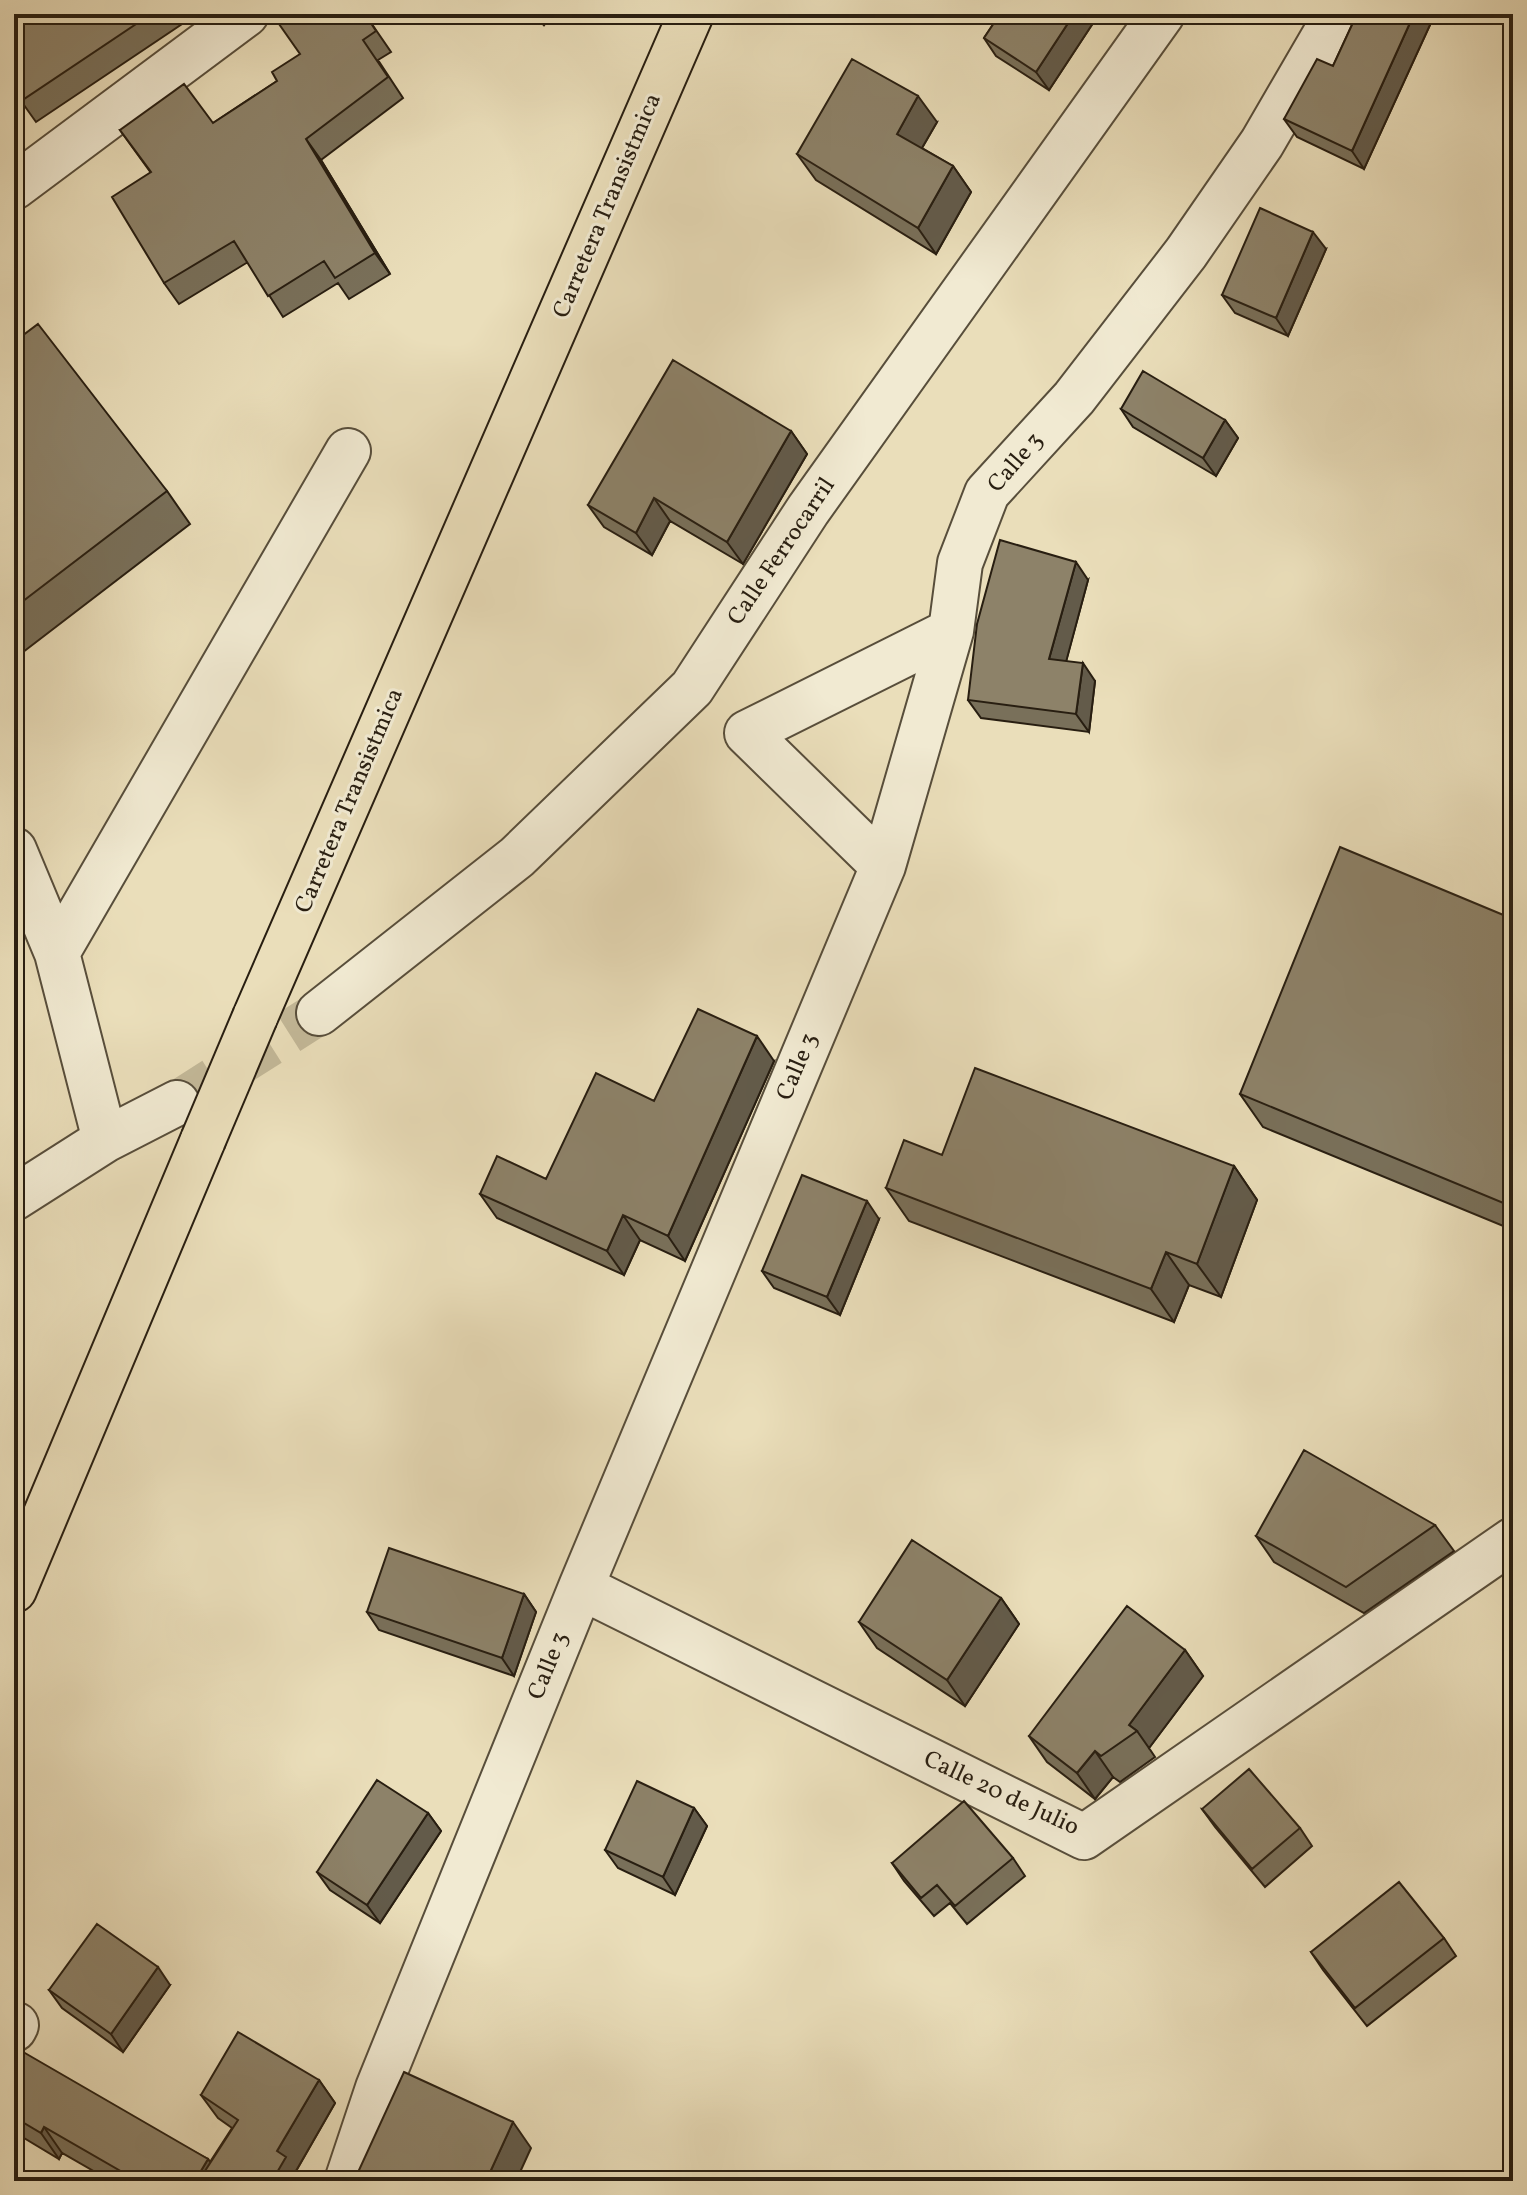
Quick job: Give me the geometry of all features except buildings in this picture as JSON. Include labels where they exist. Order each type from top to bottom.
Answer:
[{"type":"main road","name":"Carretera Transistmica","points":[[14,1590],[255,1017],[691,14]]},
{"type":"street","points":[[14,187],[246,14]]},
{"type":"street","name":"Calle Ferrocarril","points":[[319,1013],[517,857],[692,688],[808,510],[1162,14]]},
{"type":"street","name":"Calle 3","points":[[347,2181],[378,2088],[581,1587],[883,866],[951,631],[960,563],[987,493],[1074,398],[1186,253],[1262,143],[1337,14]]},
{"type":"street","points":[[57,953],[348,451]]},
{"type":"street","points":[[747,733],[951,631]]},
{"type":"street","points":[[692,688],[747,733],[883,866]]},
{"type":"street","points":[[14,850],[57,953],[105,1140]]},
{"type":"street","points":[[14,1198],[105,1140],[177,1103]]},
{"type":"street","name":"Calle 20 de Julio","points":[[581,1587],[1084,1837],[1513,1540]]},
{"type":"tunnel","points":[[177,1103],[319,1013]]}]
